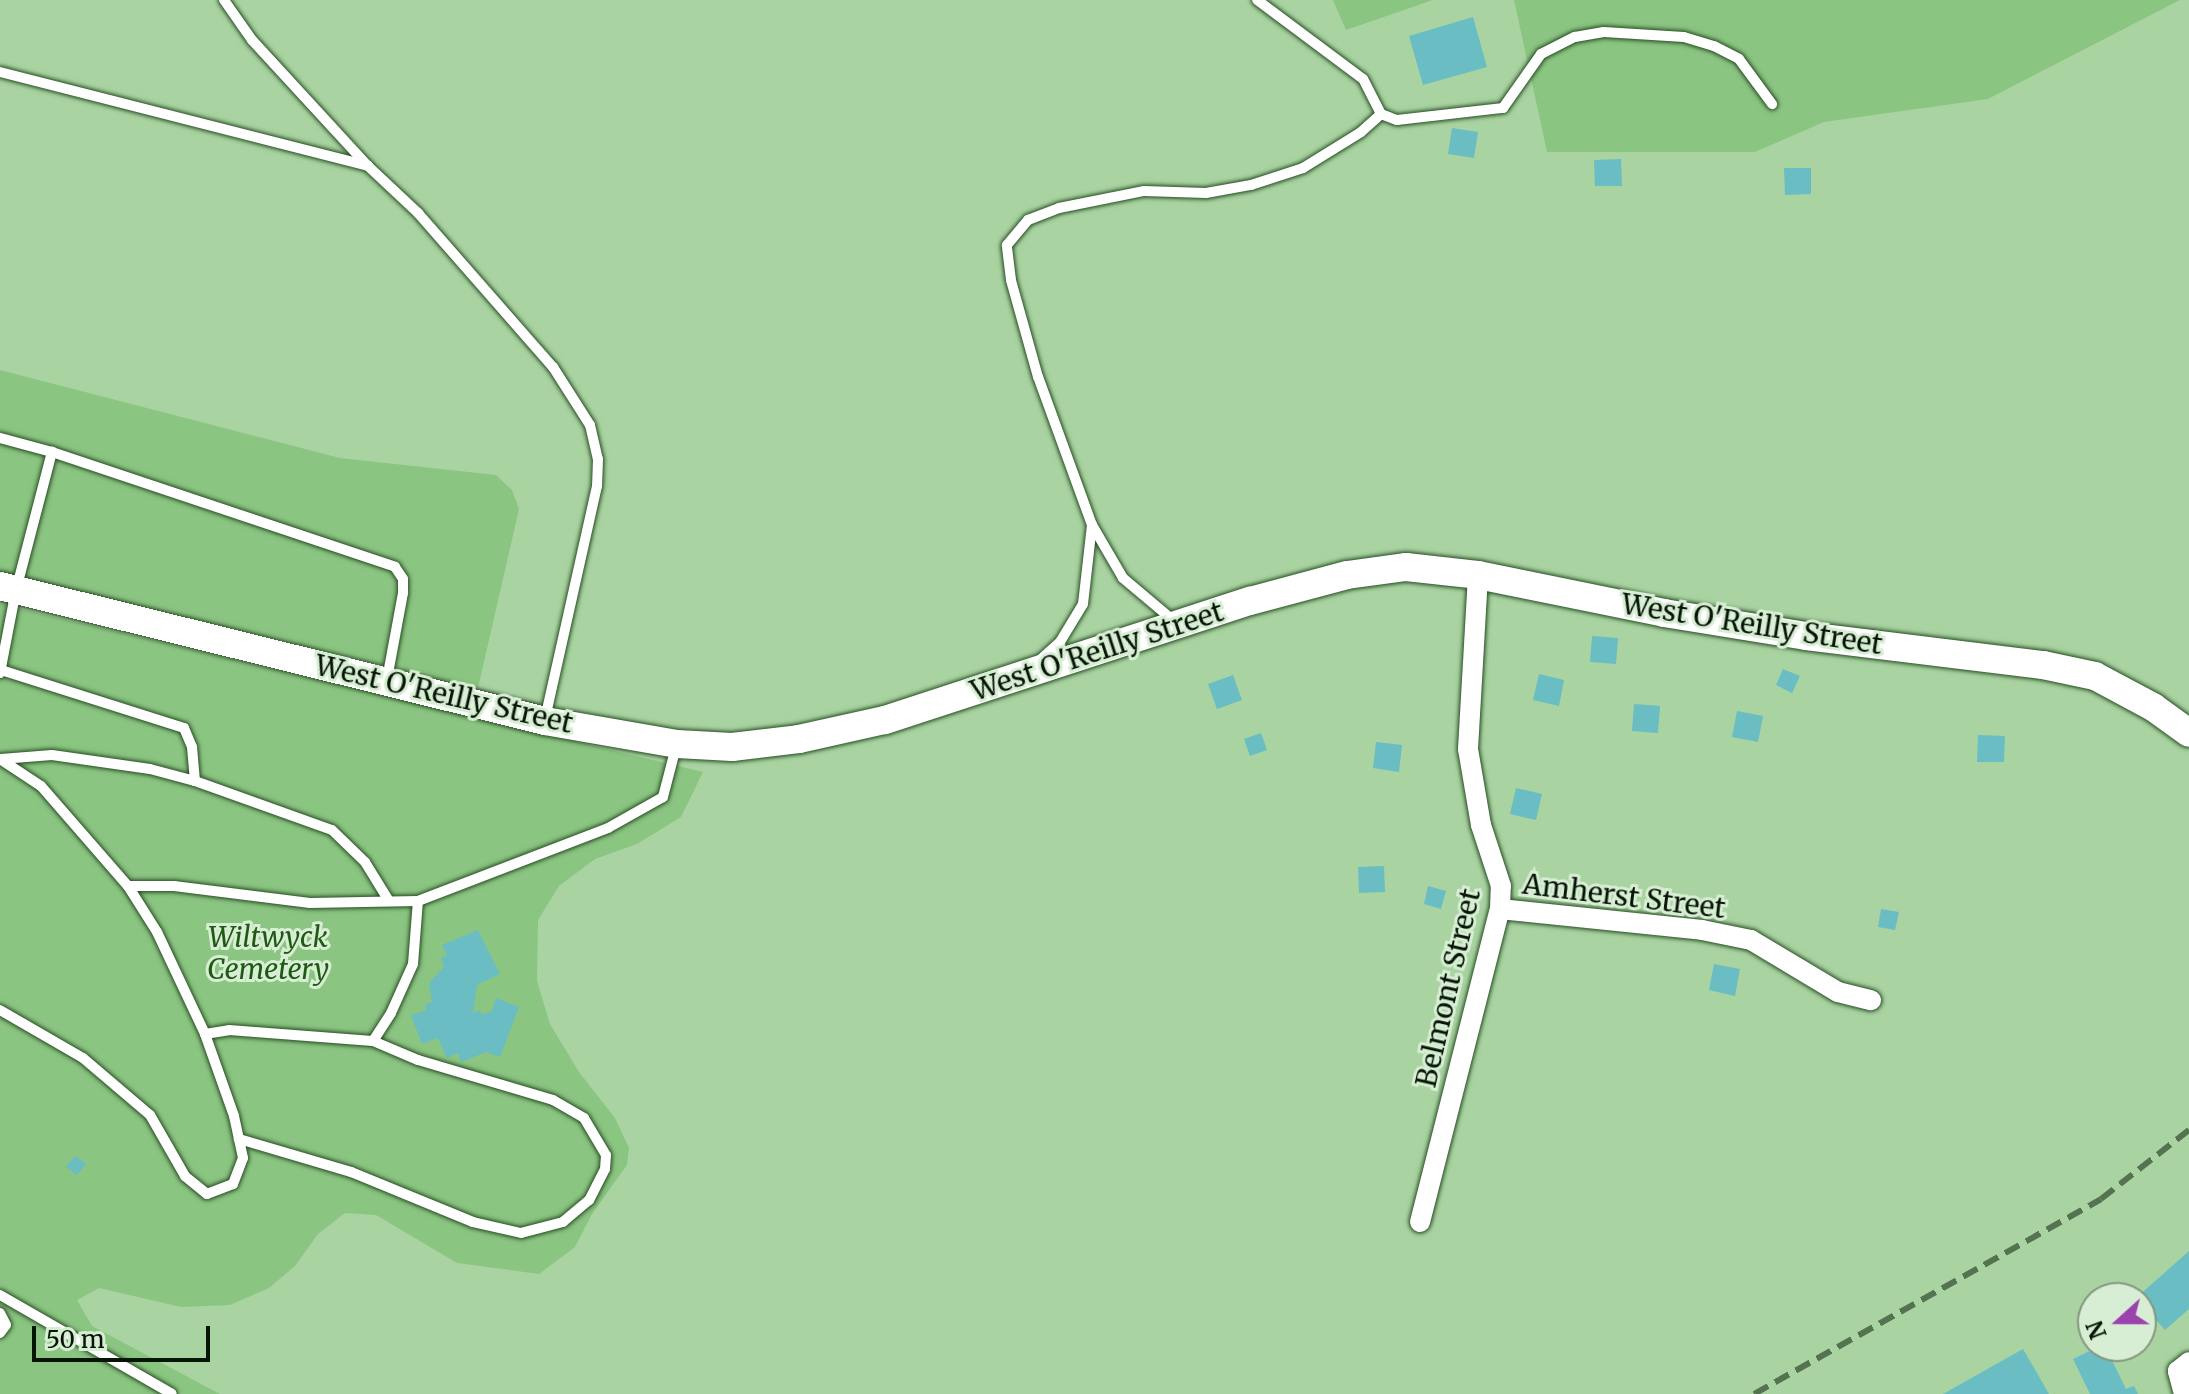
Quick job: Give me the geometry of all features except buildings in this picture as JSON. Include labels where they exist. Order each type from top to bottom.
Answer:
[{"type":"street","name":"West O'Reilly Street","points":[[8,588],[545,721],[677,744],[732,747],[799,739],[885,720],[1179,625],[1347,575],[1406,567],[1478,575],[1664,613],[1806,636],[2043,665],[2095,676],[2153,707],[2189,733]]},
{"type":"street","name":"Belmont Street","points":[[1420,1222],[1500,909],[1501,886],[1481,825],[1468,749],[1478,575]]},
{"type":"street","name":"Amherst Street","points":[[1500,909],[1702,930],[1751,940],[1838,992],[1871,1000]]},
{"type":"street","points":[[2184,1394],[2178,1371],[2189,1362]]},
{"type":"lane","points":[[224,0],[252,40],[368,166],[418,213],[553,367],[581,405],[593,432],[598,459],[597,486],[545,721]]},
{"type":"lane","points":[[1257,0],[1363,79],[1381,114],[1397,120],[1503,108],[1541,54],[1575,37],[1604,32],[1684,37],[1714,46],[1739,59],[1772,104]]},
{"type":"lane","points":[[0,72],[368,166]]},
{"type":"lane","points":[[1179,625],[1123,578],[1092,525],[1038,377],[1011,280],[1007,245],[1028,220],[1059,208],[1144,191],[1206,193],[1251,185],[1303,168],[1361,132],[1381,114]]},
{"type":"lane","points":[[0,438],[52,452],[395,567],[403,579],[403,593],[386,681]]},
{"type":"lane","points":[[52,452],[8,588],[0,672],[184,728],[192,747],[195,781]]},
{"type":"lane","points":[[1024,675],[1060,642],[1083,604],[1092,525]]},
{"type":"lane","points":[[128,886],[174,886],[310,903],[418,901],[608,828],[663,797],[677,744]]},
{"type":"lane","points":[[0,759],[52,755],[150,769],[195,781],[332,830],[365,862],[389,901]]},
{"type":"lane","points":[[0,759],[41,786],[128,886],[157,932],[205,1034],[239,1139],[243,1158],[233,1184],[207,1194],[185,1176],[150,1115],[83,1058],[0,1010]]},
{"type":"lane","points":[[373,1041],[391,1013],[413,964],[418,901]]},
{"type":"lane","points":[[205,1034],[229,1030],[373,1041],[418,1060],[553,1100],[584,1118],[606,1155],[605,1169],[589,1200],[563,1222],[521,1233],[473,1222],[351,1172],[239,1139]]},
{"type":"lane","points":[[0,1295],[172,1394]]},
{"type":"lane","points":[[0,1313],[6,1325],[0,1333]]},
{"type":"green space","points":[[1333,0],[1433,0],[1346,30]]},
{"type":"green space","points":[[1514,0],[2180,0],[1988,99],[1824,122],[1755,152],[1547,152]]},
{"type":"green space","points":[[0,370],[340,458],[496,475],[512,490],[519,509],[478,688],[0,572]]},
{"type":"green space","name":"Wiltwyck Cemetery","points":[[0,604],[703,772],[681,817],[637,844],[595,859],[559,886],[538,920],[537,981],[550,1024],[579,1072],[615,1118],[629,1148],[627,1165],[592,1214],[575,1247],[539,1274],[457,1263],[376,1215],[345,1213],[318,1234],[295,1266],[269,1288],[230,1305],[181,1307],[99,1288],[77,1300],[92,1326],[220,1394],[0,1394]]},
{"type":"railway","points":[[1754,1394],[2101,1199],[2189,1130]]}]
